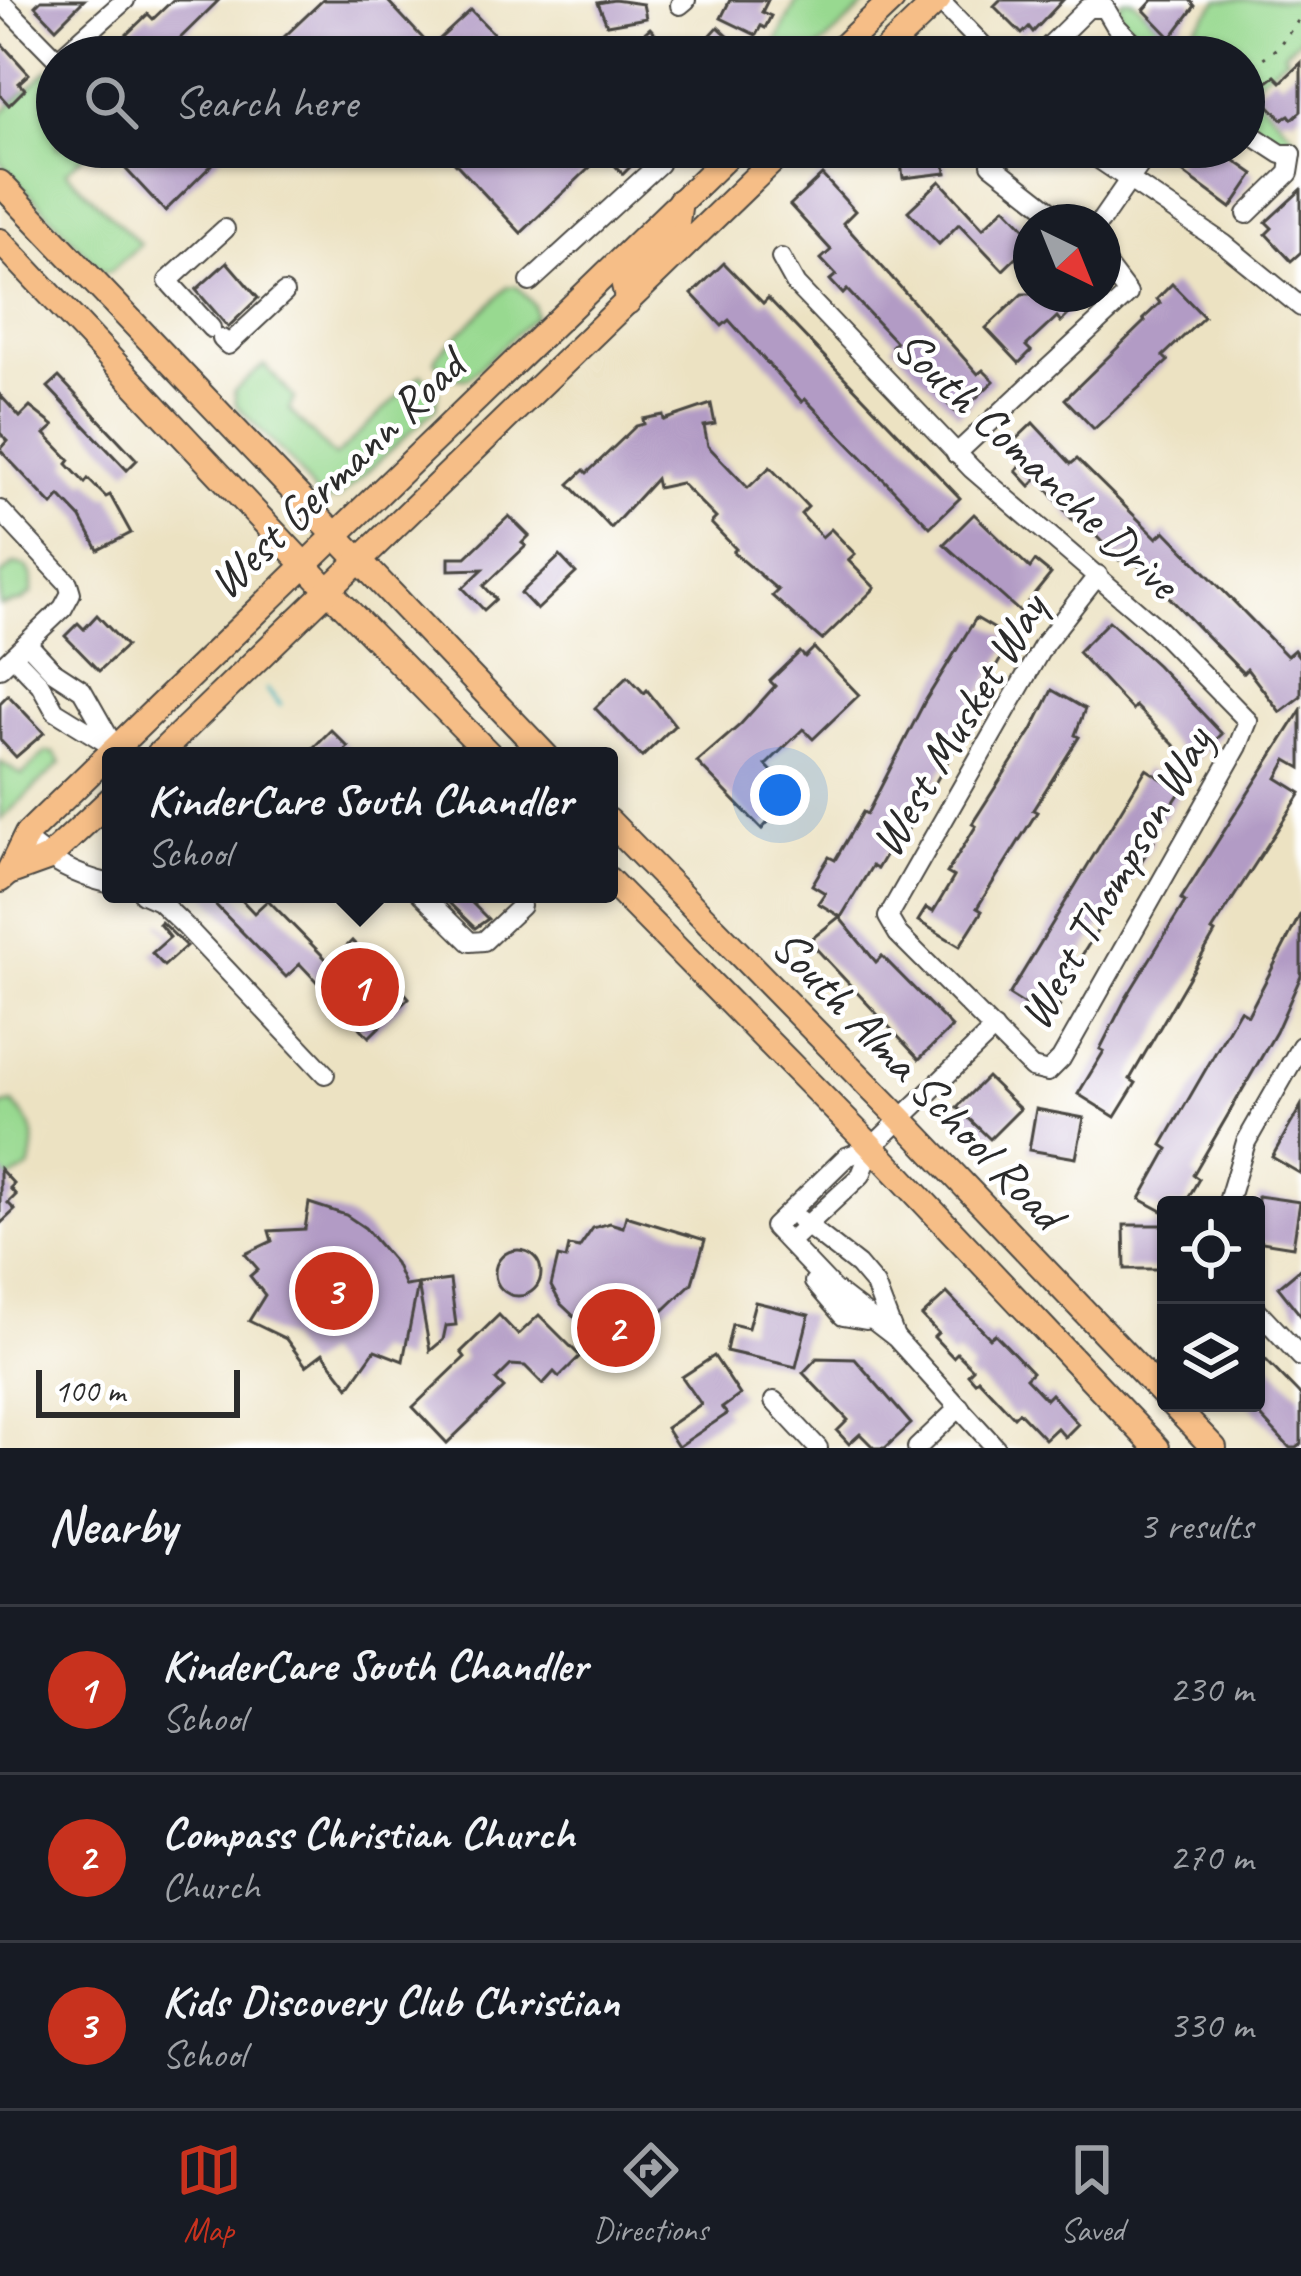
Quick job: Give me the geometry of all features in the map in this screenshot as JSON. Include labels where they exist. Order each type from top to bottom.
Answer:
[{"type":"main road","points":[[854,36],[892,0]]},
{"type":"main road","points":[[901,36],[938,0]]},
{"type":"main road","name":"West Germann Road","points":[[116,747],[715,168]]},
{"type":"main road","name":"West Germann Road","points":[[166,747],[765,168]]},
{"type":"main road","points":[[0,183],[537,747]]},
{"type":"main road","points":[[628,302],[624,285],[628,277],[676,230],[680,201]]},
{"type":"main road","points":[[1,245],[481,747]]},
{"type":"main road","points":[[78,323],[106,295]]},
{"type":"main road","name":"West Germann Road","points":[[4,876],[25,839],[102,761]]},
{"type":"main road","name":"West Germann Road","points":[[4,876],[47,859],[102,807]]},
{"type":"main road","name":"South Alma School Road","points":[[618,830],[1157,1387]]},
{"type":"main road","name":"South Alma School Road","points":[[618,889],[872,1147],[1157,1448]]},
{"type":"main road","name":"South Alma School Road","points":[[1178,1412],[1203,1444]]},
{"type":"street","points":[[84,36],[125,0]]},
{"type":"street","points":[[938,0],[973,36]]},
{"type":"street","points":[[0,1],[36,36]]},
{"type":"street","points":[[1059,36],[1088,8],[1108,4],[1115,26],[1125,36]]},
{"type":"street","points":[[1247,214],[1289,173],[1297,152],[1281,154],[1265,144]]},
{"type":"street","points":[[530,282],[655,168]]},
{"type":"street","points":[[996,168],[1042,204]]},
{"type":"street","points":[[1109,168],[1224,244],[1300,302]]},
{"type":"street","points":[[1112,204],[1137,168]]},
{"type":"street","points":[[225,229],[168,281],[228,345],[284,293]]},
{"type":"street","name":"South Comanche Drive","points":[[781,258],[796,285],[956,454],[1156,627],[1248,721]]},
{"type":"street","points":[[956,454],[1108,312]]},
{"type":"street","points":[[0,509],[68,583],[70,593],[63,608],[14,656],[54,685],[82,690],[114,747]]},
{"type":"street","name":"West Musket Way","points":[[994,1029],[898,934],[888,917],[1044,644],[1098,575]]},
{"type":"street","points":[[54,685],[55,711],[113,747]]},
{"type":"street","name":"West Thompson Way","points":[[872,1147],[994,1029],[1032,1068],[1048,1072],[1061,1059],[1248,721]]},
{"type":"street","points":[[25,839],[47,859],[102,882]]},
{"type":"street","points":[[161,903],[325,1074]]},
{"type":"street","points":[[431,903],[470,943],[484,941],[521,906]]},
{"type":"street","points":[[1230,1196],[1246,1142],[1301,1046]]},
{"type":"street","points":[[872,1147],[846,1157],[774,1227],[871,1322],[896,1337],[996,1448]]},
{"type":"street","points":[[789,1242],[861,1175],[872,1147]]},
{"type":"street","points":[[790,1210],[858,1265],[875,1285],[896,1337]]},
{"type":"street","points":[[1265,1319],[1301,1357]]},
{"type":"street","points":[[775,1401],[818,1448]]},
{"type":"street","points":[[917,1448],[960,1407]]},
{"type":"path","points":[[1265,57],[1301,17]]},
{"type":"green space","points":[[797,0],[871,0],[832,36],[779,36]]},
{"type":"green space","points":[[1133,0],[1170,36],[1141,36],[1121,16],[1119,4]]},
{"type":"green space","points":[[1219,0],[1301,0],[1301,37],[1284,53],[1287,57],[1265,74],[1265,36],[1187,36]]},
{"type":"green space","points":[[36,81],[36,168],[70,168],[66,172],[140,244],[111,271],[103,272],[0,162],[0,115]]},
{"type":"green space","points":[[1265,106],[1297,139],[1285,145],[1265,132]]},
{"type":"green space","points":[[516,286],[534,305],[535,316],[468,378],[450,377],[435,361],[436,356],[508,287]]},
{"type":"green space","points":[[264,365],[294,398],[289,410],[335,457],[421,374],[438,391],[436,408],[337,500],[319,500],[292,462],[236,405],[234,391]]},
{"type":"green space","points":[[15,564],[27,567],[32,593],[22,601],[0,606],[0,576]]},
{"type":"green space","points":[[46,752],[54,753],[61,763],[0,820],[0,762],[22,775]]},
{"type":"green space","points":[[13,1103],[30,1126],[33,1149],[29,1169],[9,1179],[0,1171],[0,1106]]},
{"type":"building","points":[[41,0],[84,0],[56,28],[35,6]]},
{"type":"building","points":[[173,0],[219,0],[182,36],[125,36],[148,14],[153,19]]},
{"type":"building","points":[[323,0],[387,0],[421,36],[285,36]]},
{"type":"building","points":[[730,0],[768,0],[762,12],[771,16],[765,28],[761,26],[756,35],[721,18]]},
{"type":"building","points":[[1000,0],[1063,0],[1033,32],[1029,27],[1022,34],[994,6]]},
{"type":"building","points":[[1153,0],[1190,0],[1195,6],[1172,36],[1144,10]]},
{"type":"building","points":[[598,3],[643,4],[646,18],[607,25]]},
{"type":"building","points":[[471,10],[496,36],[443,36]]},
{"type":"building","points":[[0,42],[29,74],[19,83],[25,89],[9,105],[0,95]]},
{"type":"building","points":[[1301,63],[1301,111],[1292,119],[1289,115],[1282,119],[1265,101],[1265,84],[1275,76],[1281,82]]},
{"type":"building","points":[[125,168],[209,168],[165,211]]},
{"type":"building","points":[[460,168],[589,168],[521,233]]},
{"type":"building","points":[[902,168],[945,168],[946,173],[903,178]]},
{"type":"building","points":[[1177,168],[1245,168],[1254,174],[1231,208]]},
{"type":"building","points":[[822,175],[855,211],[843,223],[978,374],[983,370],[994,381],[958,415],[847,290],[843,294],[830,280],[836,275],[821,259],[831,250],[790,205]]},
{"type":"building","points":[[940,181],[983,228],[1005,207],[1013,215],[1013,260],[1003,270],[959,224],[939,244],[908,211]]},
{"type":"building","points":[[1301,190],[1301,252],[1291,261],[1266,234],[1272,228],[1266,222]]},
{"type":"building","points":[[227,262],[258,298],[228,327],[196,290]]},
{"type":"building","points":[[724,263],[763,303],[768,298],[960,498],[930,527],[805,399],[802,402],[729,320],[722,326],[692,294]]},
{"type":"building","points":[[1172,284],[1204,317],[1163,356],[1168,361],[1094,429],[1065,399],[1145,321]]},
{"type":"building","points":[[1013,302],[1013,312],[1071,312],[1061,322],[1057,317],[1026,346],[1031,351],[1019,363],[986,328]]},
{"type":"building","points":[[59,377],[137,460],[127,470],[48,387]]},
{"type":"building","points":[[0,395],[20,417],[30,407],[54,426],[45,434],[85,483],[88,479],[106,497],[110,495],[131,533],[98,550],[81,518],[60,496],[52,505],[0,450],[8,441],[0,433]]},
{"type":"building","points":[[711,404],[715,424],[704,426],[708,446],[748,488],[770,467],[808,507],[801,514],[822,537],[831,529],[855,554],[848,560],[875,588],[822,640],[772,596],[778,590],[733,552],[736,549],[711,523],[716,518],[681,483],[658,488],[656,479],[611,528],[569,484],[644,424],[643,419],[663,415],[664,420]]},
{"type":"building","points":[[1033,423],[1071,464],[1077,459],[1157,538],[1165,531],[1287,656],[1294,650],[1301,659],[1301,696],[1280,712],[1247,669],[1243,673],[1126,553],[1119,560],[1080,519],[1075,523],[1038,478],[1030,486],[1016,471],[1027,460],[1011,444]]},
{"type":"building","points":[[974,514],[1030,568],[1035,561],[1051,574],[1020,612],[944,544]]},
{"type":"building","points":[[509,516],[529,536],[522,543],[526,546],[484,586],[496,599],[484,610],[463,588],[483,569],[449,570],[449,557],[466,557]]},
{"type":"building","points":[[560,556],[576,573],[537,610],[521,593]]},
{"type":"building","points":[[97,615],[126,646],[99,671],[65,636],[78,623],[84,629]]},
{"type":"building","points":[[976,618],[1012,639],[896,850],[890,847],[877,869],[872,866],[841,917],[818,903],[825,893],[812,885],[829,857],[835,860],[863,812],[867,814],[924,703]]},
{"type":"building","points":[[1109,621],[1222,734],[1192,763],[1135,706],[1132,710],[1078,652]]},
{"type":"building","points":[[814,648],[859,695],[813,739],[803,729],[766,765],[793,794],[762,829],[697,762],[740,725],[775,686],[770,681],[800,652],[805,657]]},
{"type":"building","points":[[628,676],[644,693],[647,690],[675,725],[642,757],[595,708]]},
{"type":"building","points":[[1052,690],[1085,709],[1075,735],[1079,737],[977,908],[982,911],[960,946],[918,921],[926,908],[933,912],[954,877],[947,873],[976,826],[972,824]]},
{"type":"building","points":[[8,695],[44,733],[16,757],[0,740],[0,703]]},
{"type":"building","points":[[1301,710],[1301,768],[1287,760],[1277,778],[1301,793],[1212,931],[1130,1079],[1136,1083],[1115,1117],[1078,1094],[1104,1051],[1100,1049],[1126,998],[1185,902],[1181,899]]},
{"type":"building","points":[[331,730],[348,747],[314,747]]},
{"type":"building","points":[[1146,769],[1181,791],[1053,1001],[1060,1006],[1050,1021],[1009,995]]},
{"type":"building","points":[[214,903],[245,903],[254,913],[271,903],[330,963],[352,941],[375,965],[379,962],[409,998],[369,1037],[300,964],[286,977]]},
{"type":"building","points":[[449,903],[472,903],[488,919],[475,928]]},
{"type":"building","points":[[1301,913],[1301,976],[1276,1032],[1193,1175],[1199,1179],[1189,1196],[1157,1196],[1157,1208],[1140,1199],[1168,1149],[1162,1145],[1240,1010],[1248,1015]]},
{"type":"building","points":[[839,917],[876,962],[882,956],[952,1027],[919,1059],[809,941]]},
{"type":"building","points":[[161,922],[186,946],[164,966],[152,953],[170,937]]},
{"type":"building","points":[[987,1077],[1020,1109],[990,1139],[957,1107]]},
{"type":"building","points":[[1301,1106],[1301,1174],[1272,1157]]},
{"type":"building","points":[[1036,1109],[1084,1118],[1076,1158],[1029,1150]]},
{"type":"building","points":[[0,1169],[14,1184],[10,1188],[16,1195],[8,1203],[15,1210],[0,1224]]},
{"type":"building","points":[[1265,1197],[1300,1202],[1293,1247],[1265,1242]]},
{"type":"building","points":[[309,1203],[346,1215],[365,1228],[395,1263],[405,1286],[418,1284],[403,1361],[375,1350],[349,1387],[323,1353],[306,1366],[286,1339],[249,1321],[265,1295],[250,1276],[258,1269],[245,1254],[272,1241],[269,1231],[305,1229]]},
{"type":"building","points":[[626,1216],[705,1240],[692,1283],[616,1356],[561,1304],[551,1286],[558,1257],[566,1259],[569,1246],[579,1248],[593,1228],[610,1223],[623,1227]]},
{"type":"building","points":[[1124,1225],[1157,1225],[1157,1269],[1125,1269]]},
{"type":"building","points":[[518,1250],[534,1257],[541,1273],[534,1289],[518,1296],[502,1289],[495,1273],[502,1257]]},
{"type":"building","points":[[1301,1268],[1301,1316],[1278,1287]]},
{"type":"building","points":[[450,1280],[456,1325],[446,1326],[443,1340],[430,1351],[418,1284]]},
{"type":"building","points":[[947,1293],[990,1338],[995,1334],[1032,1372],[1026,1378],[1046,1399],[1051,1394],[1078,1424],[1065,1437],[1057,1428],[1045,1439],[1019,1412],[1014,1417],[978,1379],[975,1382],[968,1374],[973,1369],[957,1353],[953,1357],[934,1337],[938,1333],[922,1316]]},
{"type":"building","points":[[755,1302],[809,1315],[796,1367],[726,1351],[732,1324],[748,1328]]},
{"type":"building","points":[[499,1315],[518,1335],[539,1315],[580,1356],[559,1377],[554,1372],[543,1384],[525,1366],[511,1365],[496,1380],[504,1388],[447,1443],[413,1407],[465,1357],[461,1352]]},
{"type":"building","points":[[714,1356],[740,1395],[722,1408],[727,1414],[678,1447],[666,1428],[701,1404],[682,1377]]},
{"type":"building","points":[[817,1358],[855,1359],[911,1424],[885,1448],[874,1448],[860,1434],[849,1444],[837,1431],[848,1420],[803,1373]]},
{"type":"building","points":[[1265,1359],[1301,1396],[1301,1444],[1290,1448],[1256,1412],[1265,1412]]},
{"type":"waterway","points":[[267,690],[280,704]]},
{"type":"place","name":"KinderCare South Chandler","points":[[360,987]]},
{"type":"place","name":"Kids Discovery Club Christian","points":[[334,1291]]},
{"type":"place","name":"Compass Christian Church","points":[[616,1328]]}]
